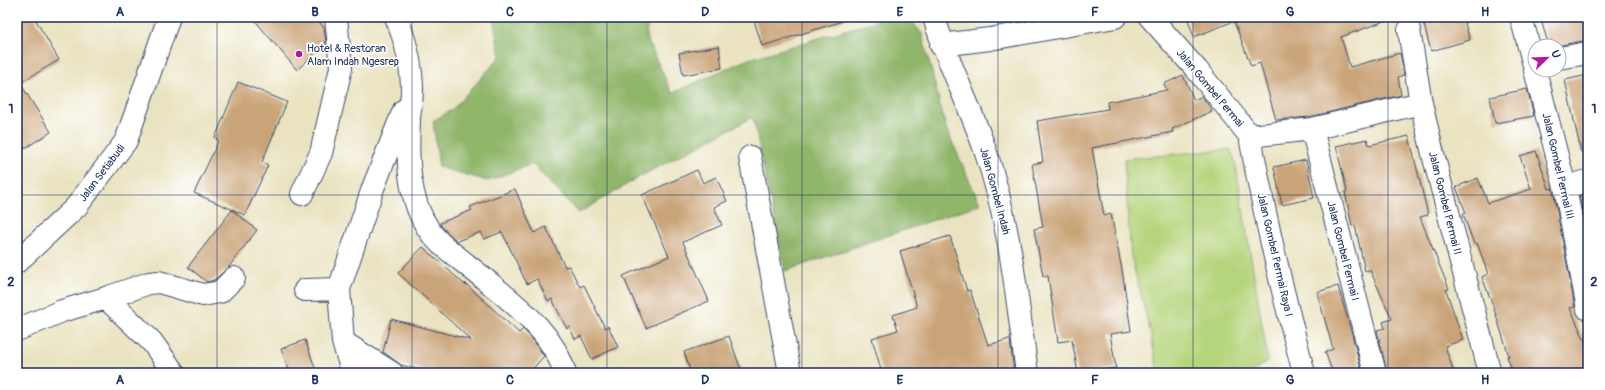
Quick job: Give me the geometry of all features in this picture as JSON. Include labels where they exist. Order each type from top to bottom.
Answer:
[{"type":"main road","name":"Jalan Setiabudi","points":[[17,262],[76,207],[126,141],[169,17]]},
{"type":"main road","points":[[302,194],[321,153],[341,68],[336,17]]},
{"type":"main road","points":[[396,17],[401,29],[410,70],[412,91],[408,150],[412,186],[418,210],[429,231],[441,244],[536,323],[551,343],[562,362],[565,373]]},
{"type":"main road","name":"Jalan Gombel Indah","points":[[934,17],[942,45],[985,150],[1007,230],[1028,373]]},
{"type":"main road","points":[[942,45],[990,39],[1115,17]]},
{"type":"main road","name":"Jalan Gombel Permai","points":[[1150,17],[1197,70],[1250,136],[1312,129],[1421,103]]},
{"type":"main road","name":"Jalan Gombel Permai III","points":[[1521,17],[1527,38]]},
{"type":"main road","name":"Jalan Gombel Permai II","points":[[1409,30],[1421,103],[1471,306],[1490,373]]},
{"type":"main road","points":[[1567,56],[1588,52]]},
{"type":"main road","name":"Jalan Gombel Permai III","points":[[1538,78],[1565,187],[1588,309]]},
{"type":"main road","points":[[353,373],[343,342],[339,289],[373,188],[412,91]]},
{"type":"main road","name":"Jalan Gombel Permai I","points":[[1312,129],[1375,373]]},
{"type":"main road","name":"Jalan Gombel Permai Raya I","points":[[1250,136],[1261,198],[1279,279],[1304,373]]},
{"type":"main road","points":[[750,157],[790,373]]},
{"type":"main road","points":[[1565,187],[1588,181]]},
{"type":"main road","points":[[17,330],[62,311],[149,283],[159,282],[195,293],[212,294],[220,292],[234,278]]},
{"type":"main road","points":[[305,290],[339,289]]},
{"type":"main road","points":[[106,298],[152,342],[174,373]]},
{"type":"main road","points":[[343,342],[392,373]]},
{"type":"green space","points":[[493,17],[648,17],[646,37],[672,93],[746,60],[889,17],[908,17],[922,34],[946,128],[980,204],[785,271],[753,117],[641,176],[579,213],[532,164],[488,181],[439,167],[433,121],[453,109],[500,57]]},
{"type":"green space","points":[[1230,149],[1235,161],[1268,361],[1250,373],[1158,373],[1150,330],[1131,256],[1124,159]]},
{"type":"building","points":[[17,17],[34,17],[59,60],[20,83],[51,132],[17,153]]},
{"type":"building","name":"Hotel & Restoran Alam Indah Ngesrep","points":[[252,17],[316,17],[324,28],[326,43],[297,70]]},
{"type":"building","points":[[753,17],[842,17],[843,21],[762,46]]},
{"type":"building","points":[[1187,17],[1390,17],[1390,19],[1341,37],[1350,67],[1400,53],[1404,75],[1398,77],[1401,95],[1310,117],[1276,120],[1260,63],[1251,66],[1234,21],[1194,37]]},
{"type":"building","points":[[1422,17],[1463,17],[1470,40],[1431,51]]},
{"type":"building","points":[[1540,17],[1588,17],[1588,40],[1567,44],[1567,38],[1547,38]]},
{"type":"building","points":[[719,46],[722,68],[683,75],[679,53]]},
{"type":"building","points":[[1183,75],[1194,100],[1202,96],[1212,111],[1172,129],[1173,132],[1092,148],[1104,216],[1111,214],[1122,270],[1131,331],[1110,334],[1116,368],[1078,373],[1072,340],[1058,342],[1048,276],[1043,276],[1034,229],[1043,227],[1032,164],[1043,162],[1037,121],[1108,109],[1107,102],[1167,90],[1164,84]]},
{"type":"building","points":[[1588,75],[1588,152],[1581,152],[1565,80]]},
{"type":"building","points":[[238,82],[287,102],[262,162],[268,165],[245,215],[194,193],[219,140],[215,138]]},
{"type":"building","points":[[1527,89],[1534,116],[1495,123],[1490,97]]},
{"type":"building","points":[[1409,136],[1428,215],[1420,217],[1449,289],[1446,290],[1463,340],[1445,346],[1454,373],[1387,373],[1377,330],[1385,328],[1383,322],[1392,319],[1370,270],[1365,271],[1355,225],[1352,226],[1345,192],[1347,191],[1336,146],[1367,139],[1369,145]]},
{"type":"building","points":[[1536,151],[1549,189],[1552,188],[1553,190],[1575,307],[1570,308],[1588,348],[1588,368],[1578,373],[1513,373],[1492,303],[1482,277],[1488,274],[1477,243],[1474,244],[1463,214],[1466,213],[1456,187],[1478,178],[1488,203],[1531,189],[1520,156]]},
{"type":"building","points":[[1306,160],[1314,198],[1282,205],[1274,167]]},
{"type":"building","points":[[697,170],[703,183],[716,177],[727,201],[714,207],[722,225],[683,242],[709,301],[646,328],[623,276],[669,256],[642,195]]},
{"type":"building","points":[[515,189],[534,233],[546,227],[565,267],[569,266],[580,287],[584,285],[605,328],[608,326],[618,347],[592,359],[581,336],[575,339],[569,326],[567,329],[552,299],[548,301],[537,279],[527,284],[502,232],[484,239],[481,232],[457,241],[442,227],[440,223],[472,210],[470,207]]},
{"type":"building","points":[[1588,194],[1588,242],[1579,196]]},
{"type":"building","points":[[232,210],[257,230],[228,268],[214,280],[207,282],[188,267]]},
{"type":"building","points":[[950,236],[967,291],[970,290],[988,345],[1010,339],[1014,373],[882,373],[872,338],[898,330],[893,315],[917,307],[900,251]]},
{"type":"building","points":[[423,247],[466,286],[465,283],[519,333],[523,329],[535,342],[544,356],[529,373],[434,373],[401,365],[383,352],[391,319],[471,340],[398,273]]},
{"type":"building","points":[[1338,286],[1362,373],[1333,373],[1325,352],[1333,349],[1317,292]]},
{"type":"building","points":[[729,336],[742,373],[691,373],[684,352]]},
{"type":"building","points":[[305,340],[317,373],[290,373],[281,349]]},
{"type":"place","name":"Hotel & Restoran Alam Indah Ngesrep","points":[[299,54]]}]
